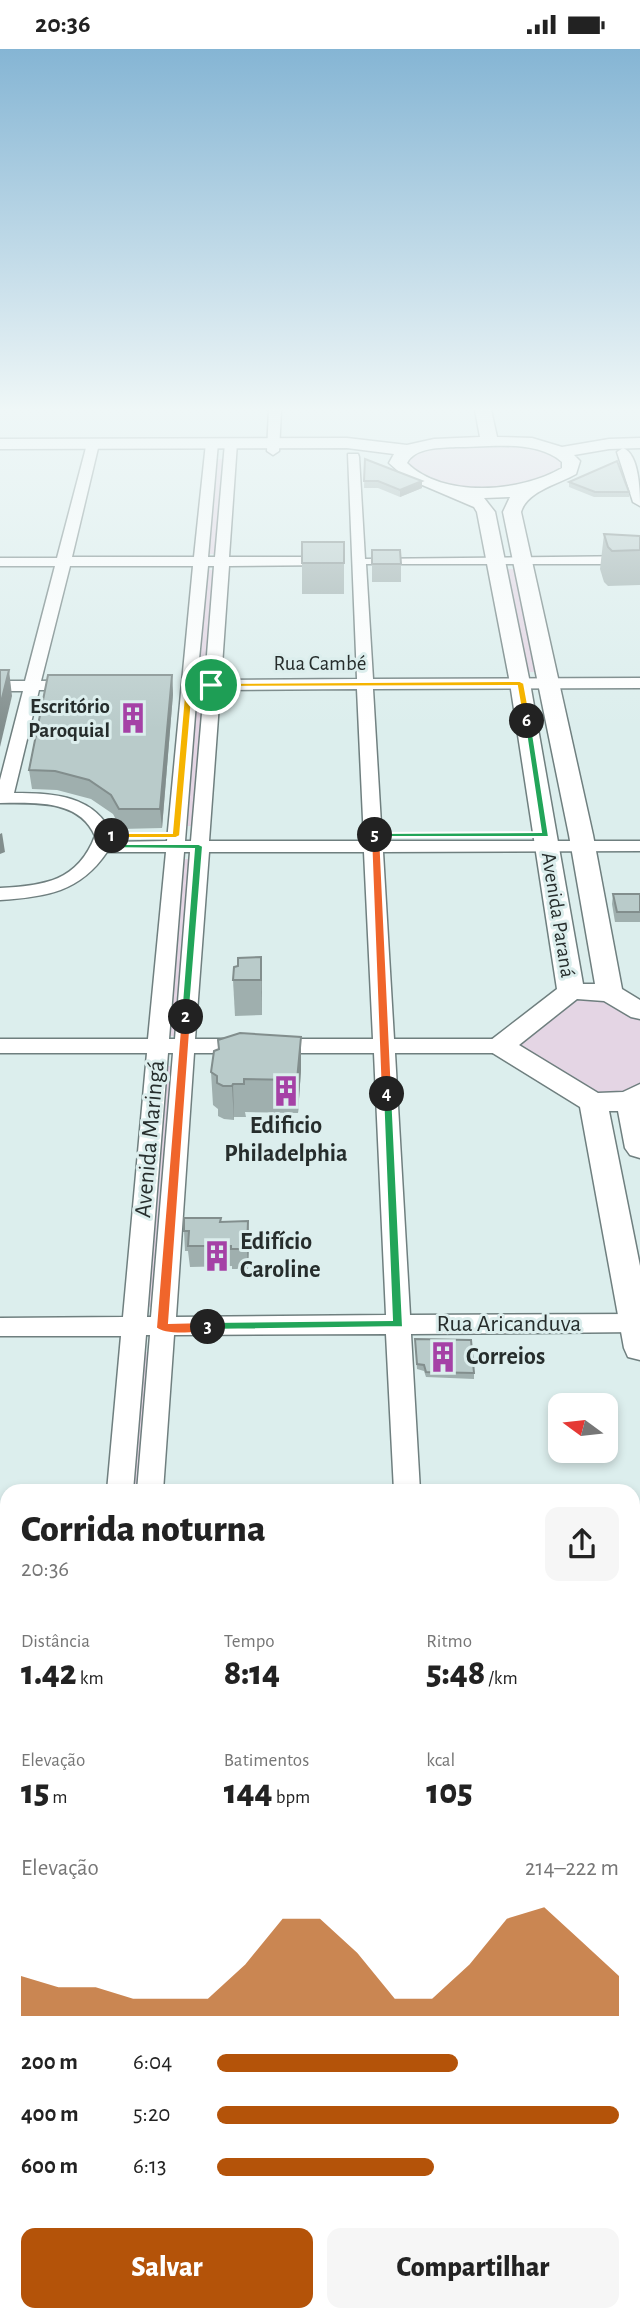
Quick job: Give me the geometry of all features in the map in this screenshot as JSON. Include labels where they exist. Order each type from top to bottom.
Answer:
[{"type":"main road","name":"Avenida Paraná","points":[[487,516],[520,683],[571,991]]},
{"type":"main road","name":"Avenida Paraná","points":[[513,516],[550,683],[610,993]]},
{"type":"main road","points":[[638,1140],[635,1097],[593,1102],[500,1046],[571,991],[610,993],[640,1011]]},
{"type":"main road","points":[[593,1102],[633,1277],[638,1331]]},
{"type":"main road","points":[[599,1135],[603,1129],[620,1124],[638,1140]]},
{"type":"street","points":[[0,894],[38,891],[70,881],[89,866],[102,841],[98,821],[76,807],[41,799],[2,798],[33,686],[73,516]]},
{"type":"street","points":[[357,516],[407,1484]]},
{"type":"street","points":[[205,517],[225,517]]},
{"type":"street","name":"Avenida Maringá","points":[[121,1484],[175,841],[182,685],[205,517]]},
{"type":"street","name":"Avenida Maringá","points":[[151,1484],[225,517]]},
{"type":"street","points":[[0,562],[640,560]]},
{"type":"street","name":"Rua Cambé","points":[[182,685],[640,683]]},
{"type":"street","points":[[0,685],[98,685]]},
{"type":"street","points":[[102,841],[582,840],[640,835]]},
{"type":"street","points":[[582,840],[640,846]]},
{"type":"street","points":[[0,1047],[500,1046]]},
{"type":"street","points":[[151,1121],[178,1119]]},
{"type":"street","name":"Rua Aricanduva","points":[[0,1327],[162,1328],[399,1324],[638,1331]]},
{"type":"shaded area","points":[[212,516],[220,516],[216,554],[208,554]]},
{"type":"shaded area","points":[[505,569],[517,569],[538,672],[525,672]]},
{"type":"shaded area","points":[[208,570],[215,570],[207,676],[199,676]]},
{"type":"shaded area","points":[[196,695],[206,695],[197,826],[186,826]]},
{"type":"shaded area","points":[[178,859],[190,859],[174,1036],[161,1036]]},
{"type":"shaded area","points":[[571,991],[640,1011],[640,1093],[593,1102],[501,1046]]},
{"type":"shaded area","points":[[161,1066],[172,1066],[152,1307],[139,1307]]},
{"type":"shaded area","points":[[143,1352],[155,1352],[146,1484],[132,1484]]},
{"type":"building","points":[[604,534],[640,536],[640,550],[612,551]]},
{"type":"building","points":[[302,542],[344,542],[344,563],[302,563]]},
{"type":"building","points":[[372,550],[400,550],[401,564],[372,564]]},
{"type":"building","points":[[0,670],[9,670],[0,706]]},
{"type":"building","points":[[48,675],[172,675],[160,809],[119,809],[111,795],[89,780],[55,771],[29,770]]},
{"type":"building","points":[[613,894],[640,894],[640,912],[617,912]]},
{"type":"building","points":[[261,957],[261,980],[233,980],[238,958]]},
{"type":"building","points":[[240,1033],[301,1037],[297,1080],[244,1079],[244,1084],[232,1086],[217,1083],[217,1076],[211,1072],[214,1051],[219,1049],[218,1040]]},
{"type":"building","points":[[184,1218],[221,1218],[220,1222],[248,1221],[247,1249],[231,1249],[231,1246],[188,1246],[189,1231],[184,1231]]},
{"type":"building","name":"Correios","points":[[415,1339],[471,1340],[474,1373],[426,1372],[424,1365],[417,1364]]},
{"type":"place","name":"Escritório Paroquial","points":[[133,718]]},
{"type":"place","name":"Edificio Philadelphia","points":[[286,1091]]},
{"type":"place","name":"Edifício Caroline","points":[[217,1256]]},
{"type":"place","name":"Correios","points":[[443,1357]]},
{"type":"route","points":[[520,683],[546,835],[373,835],[399,1324],[162,1328],[199,846],[101,846],[104,836],[176,836],[189,685],[211,685],[520,683]]}]
